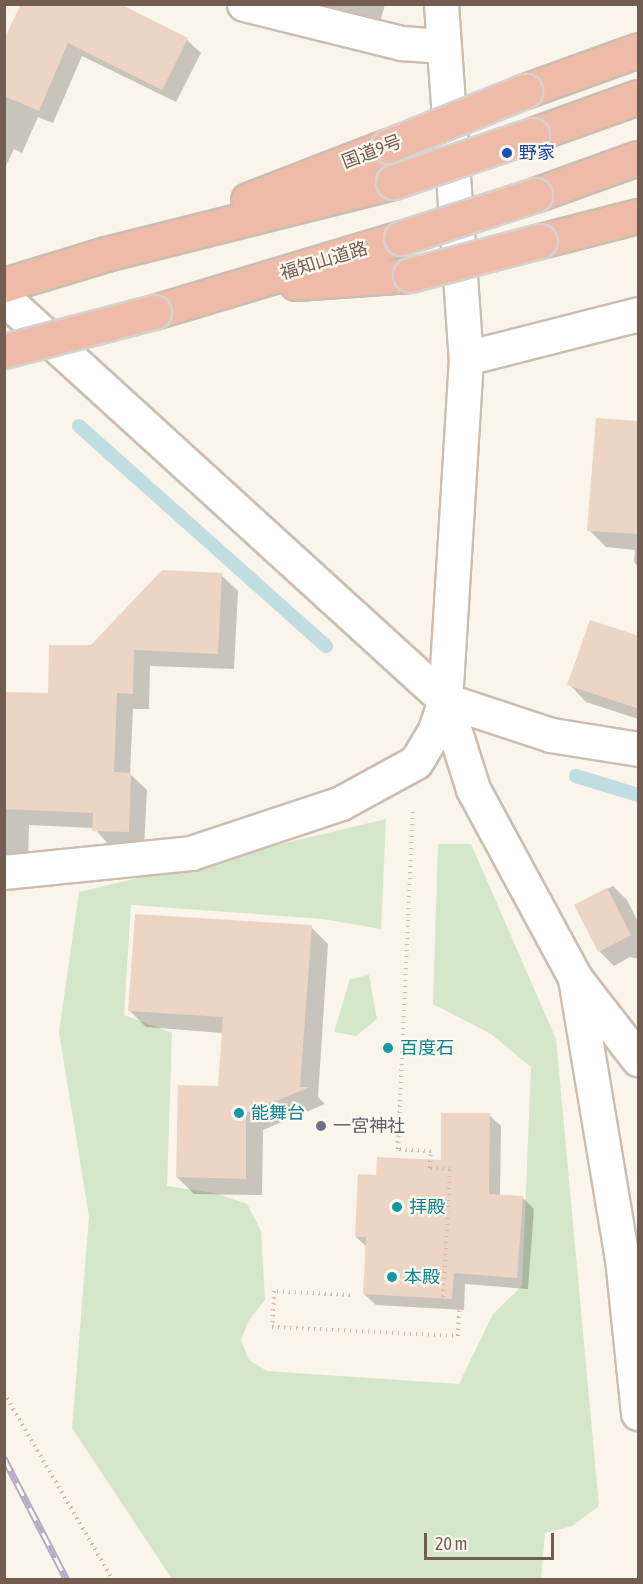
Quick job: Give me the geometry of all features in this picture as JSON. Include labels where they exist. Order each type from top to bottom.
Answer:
[{"type":"highway","name":"国道9号","points":[[106,254],[639,50]]},
{"type":"highway","points":[[4,285],[106,254],[393,182],[639,97]]},
{"type":"highway","name":"福知山道路","points":[[4,351],[154,312],[401,238],[535,195],[639,158]]},
{"type":"highway","points":[[235,288],[410,275],[639,216]]},
{"type":"street","points":[[244,4],[402,43],[442,46]]},
{"type":"street","points":[[4,872],[191,854],[341,803],[416,762],[435,730],[445,700],[466,358],[442,46],[441,4]]},
{"type":"street","points":[[4,298],[445,700],[551,735],[639,749]]},
{"type":"street","points":[[466,358],[639,314]]},
{"type":"street","points":[[445,700],[473,789],[575,978],[639,1059]]},
{"type":"street","points":[[575,978],[622,1258],[639,1413]]},
{"type":"path","points":[[350,1295],[274,1291],[272,1327],[458,1336],[460,1303],[443,1303],[450,1169],[430,1168],[431,1151],[398,1149],[412,822]]},
{"type":"path","points":[[4,1393],[113,1580]]},
{"type":"green space","points":[[386,819],[381,929],[323,919],[131,905],[124,1015],[172,1033],[167,1186],[214,1193],[247,1204],[261,1231],[265,1300],[249,1320],[241,1340],[249,1360],[267,1371],[459,1384],[493,1314],[522,1286],[531,1067],[491,1034],[433,1004],[438,844],[471,844],[556,1039],[599,1506],[572,1526],[545,1533],[541,1579],[172,1579],[72,1428],[89,1217],[59,1032],[79,892]]},
{"type":"green space","points":[[369,975],[377,1019],[356,1036],[334,1032],[350,979]]},
{"type":"building","points":[[21,4],[120,4],[188,38],[162,90],[68,43],[39,111],[4,96],[4,39]]},
{"type":"building","points":[[596,418],[639,421],[639,534],[587,531]]},
{"type":"building","points":[[162,570],[222,573],[218,654],[134,650],[133,694],[117,693],[114,772],[131,773],[129,832],[92,831],[93,813],[4,809],[4,692],[48,693],[49,645],[91,645]]},
{"type":"building","points":[[590,620],[639,636],[639,709],[567,685]]},
{"type":"building","points":[[607,888],[631,935],[598,952],[574,905]]},
{"type":"building","points":[[135,914],[312,925],[300,1087],[310,1087],[246,1113],[246,1179],[176,1177],[178,1085],[218,1086],[223,1017],[128,1011]]},
{"type":"building","points":[[441,1113],[490,1113],[489,1194],[523,1196],[517,1278],[454,1273],[452,1299],[363,1294],[366,1237],[355,1237],[358,1174],[376,1175],[377,1157],[441,1160]]},
{"type":"waterway","points":[[79,426],[326,646]]},
{"type":"waterway","points":[[576,776],[638,795]]},
{"type":"railway","points":[[4,1458],[67,1580]]},
{"type":"place","name":"野家","points":[[507,153]]},
{"type":"place","name":"百度石","points":[[388,1048]]},
{"type":"place","name":"能舞台","points":[[239,1113]]},
{"type":"place","name":"一宮神社","points":[[321,1126]]},
{"type":"place","name":"拝殿","points":[[397,1207]]},
{"type":"place","name":"本殿","points":[[392,1277]]}]
